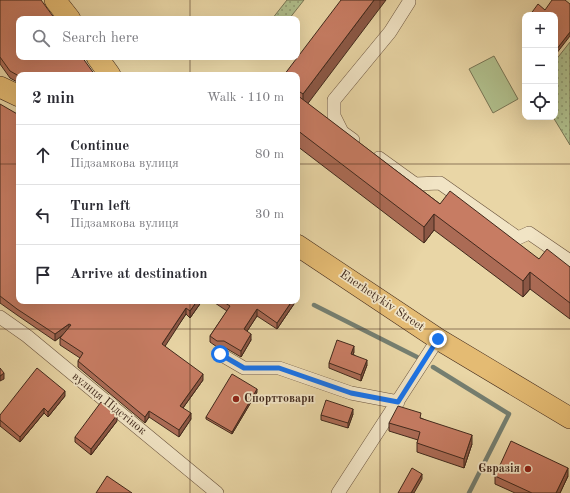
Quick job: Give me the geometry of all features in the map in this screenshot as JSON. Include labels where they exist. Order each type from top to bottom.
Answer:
[{"type":"main road","points":[[55,0],[68,16]]},
{"type":"main road","points":[[99,60],[108,72]]},
{"type":"main road","points":[[0,87],[16,95]]},
{"type":"main road","name":"Enerhetykiv Street","points":[[300,247],[438,339],[570,418]]},
{"type":"street","points":[[409,2],[390,32],[334,100],[334,116],[342,132],[415,184],[440,183],[518,238],[529,233],[570,261]]},
{"type":"street","name":"вулиця Підстінок","points":[[0,317],[27,336],[217,493]]},
{"type":"street","points":[[338,493],[438,339]]},
{"type":"street","points":[[220,354],[244,368],[279,368],[351,393],[398,402]]},
{"type":"green space","points":[[287,0],[304,0],[291,16],[274,16]]},
{"type":"green space","points":[[570,42],[570,145],[555,120],[558,120],[558,57]]},
{"type":"green space","points":[[494,56],[518,99],[493,113],[469,69]]},
{"type":"building","points":[[0,0],[41,0],[53,16],[16,16],[16,60],[84,60],[93,72],[16,72],[16,74],[10,71],[0,57]]},
{"type":"building","points":[[341,0],[374,0],[303,94],[300,92],[300,72],[286,72],[295,60],[300,60],[300,54]]},
{"type":"building","points":[[552,0],[565,0],[570,4],[570,32],[558,47],[558,12],[532,12],[538,4],[545,10]]},
{"type":"building","points":[[300,97],[440,204],[450,191],[539,259],[547,249],[570,267],[570,303],[530,272],[523,281],[434,214],[424,227],[300,132]]},
{"type":"building","points":[[0,104],[16,113],[16,304],[195,304],[190,311],[186,308],[162,344],[203,374],[180,406],[191,413],[179,430],[149,411],[145,417],[78,361],[83,353],[60,338],[71,325],[69,324],[55,334],[0,296]]},
{"type":"building","points":[[227,304],[290,304],[277,323],[257,309],[244,329],[251,334],[241,351],[224,341],[217,341],[210,336],[230,306]]},
{"type":"building","points":[[337,340],[354,346],[351,354],[367,360],[361,375],[329,363]]},
{"type":"building","points":[[0,368],[4,373],[0,376]]},
{"type":"building","points":[[37,368],[65,391],[48,412],[44,408],[20,437],[0,420],[0,415]]},
{"type":"building","name":"Спорттовари","points":[[232,374],[257,389],[232,432],[206,417]]},
{"type":"building","points":[[326,400],[353,409],[348,423],[321,415]]},
{"type":"building","points":[[101,402],[117,415],[91,449],[75,437]]},
{"type":"building","points":[[398,406],[421,413],[420,418],[472,435],[464,459],[417,443],[420,432],[389,423]]},
{"type":"building","name":"Євразія","points":[[511,441],[568,468],[556,493],[532,493],[495,476]]},
{"type":"building","points":[[412,468],[422,474],[411,493],[398,493]]},
{"type":"building","points":[[107,476],[132,493],[96,493]]},
{"type":"waterway","points":[[314,305],[417,357]]},
{"type":"waterway","points":[[433,367],[509,414],[469,493]]},
{"type":"place","name":"Спорттовари","points":[[236,399]]},
{"type":"place","name":"Євразія","points":[[528,469]]},
{"type":"route","points":[[220,354],[244,368],[279,368],[351,393],[398,402],[438,339]]}]
